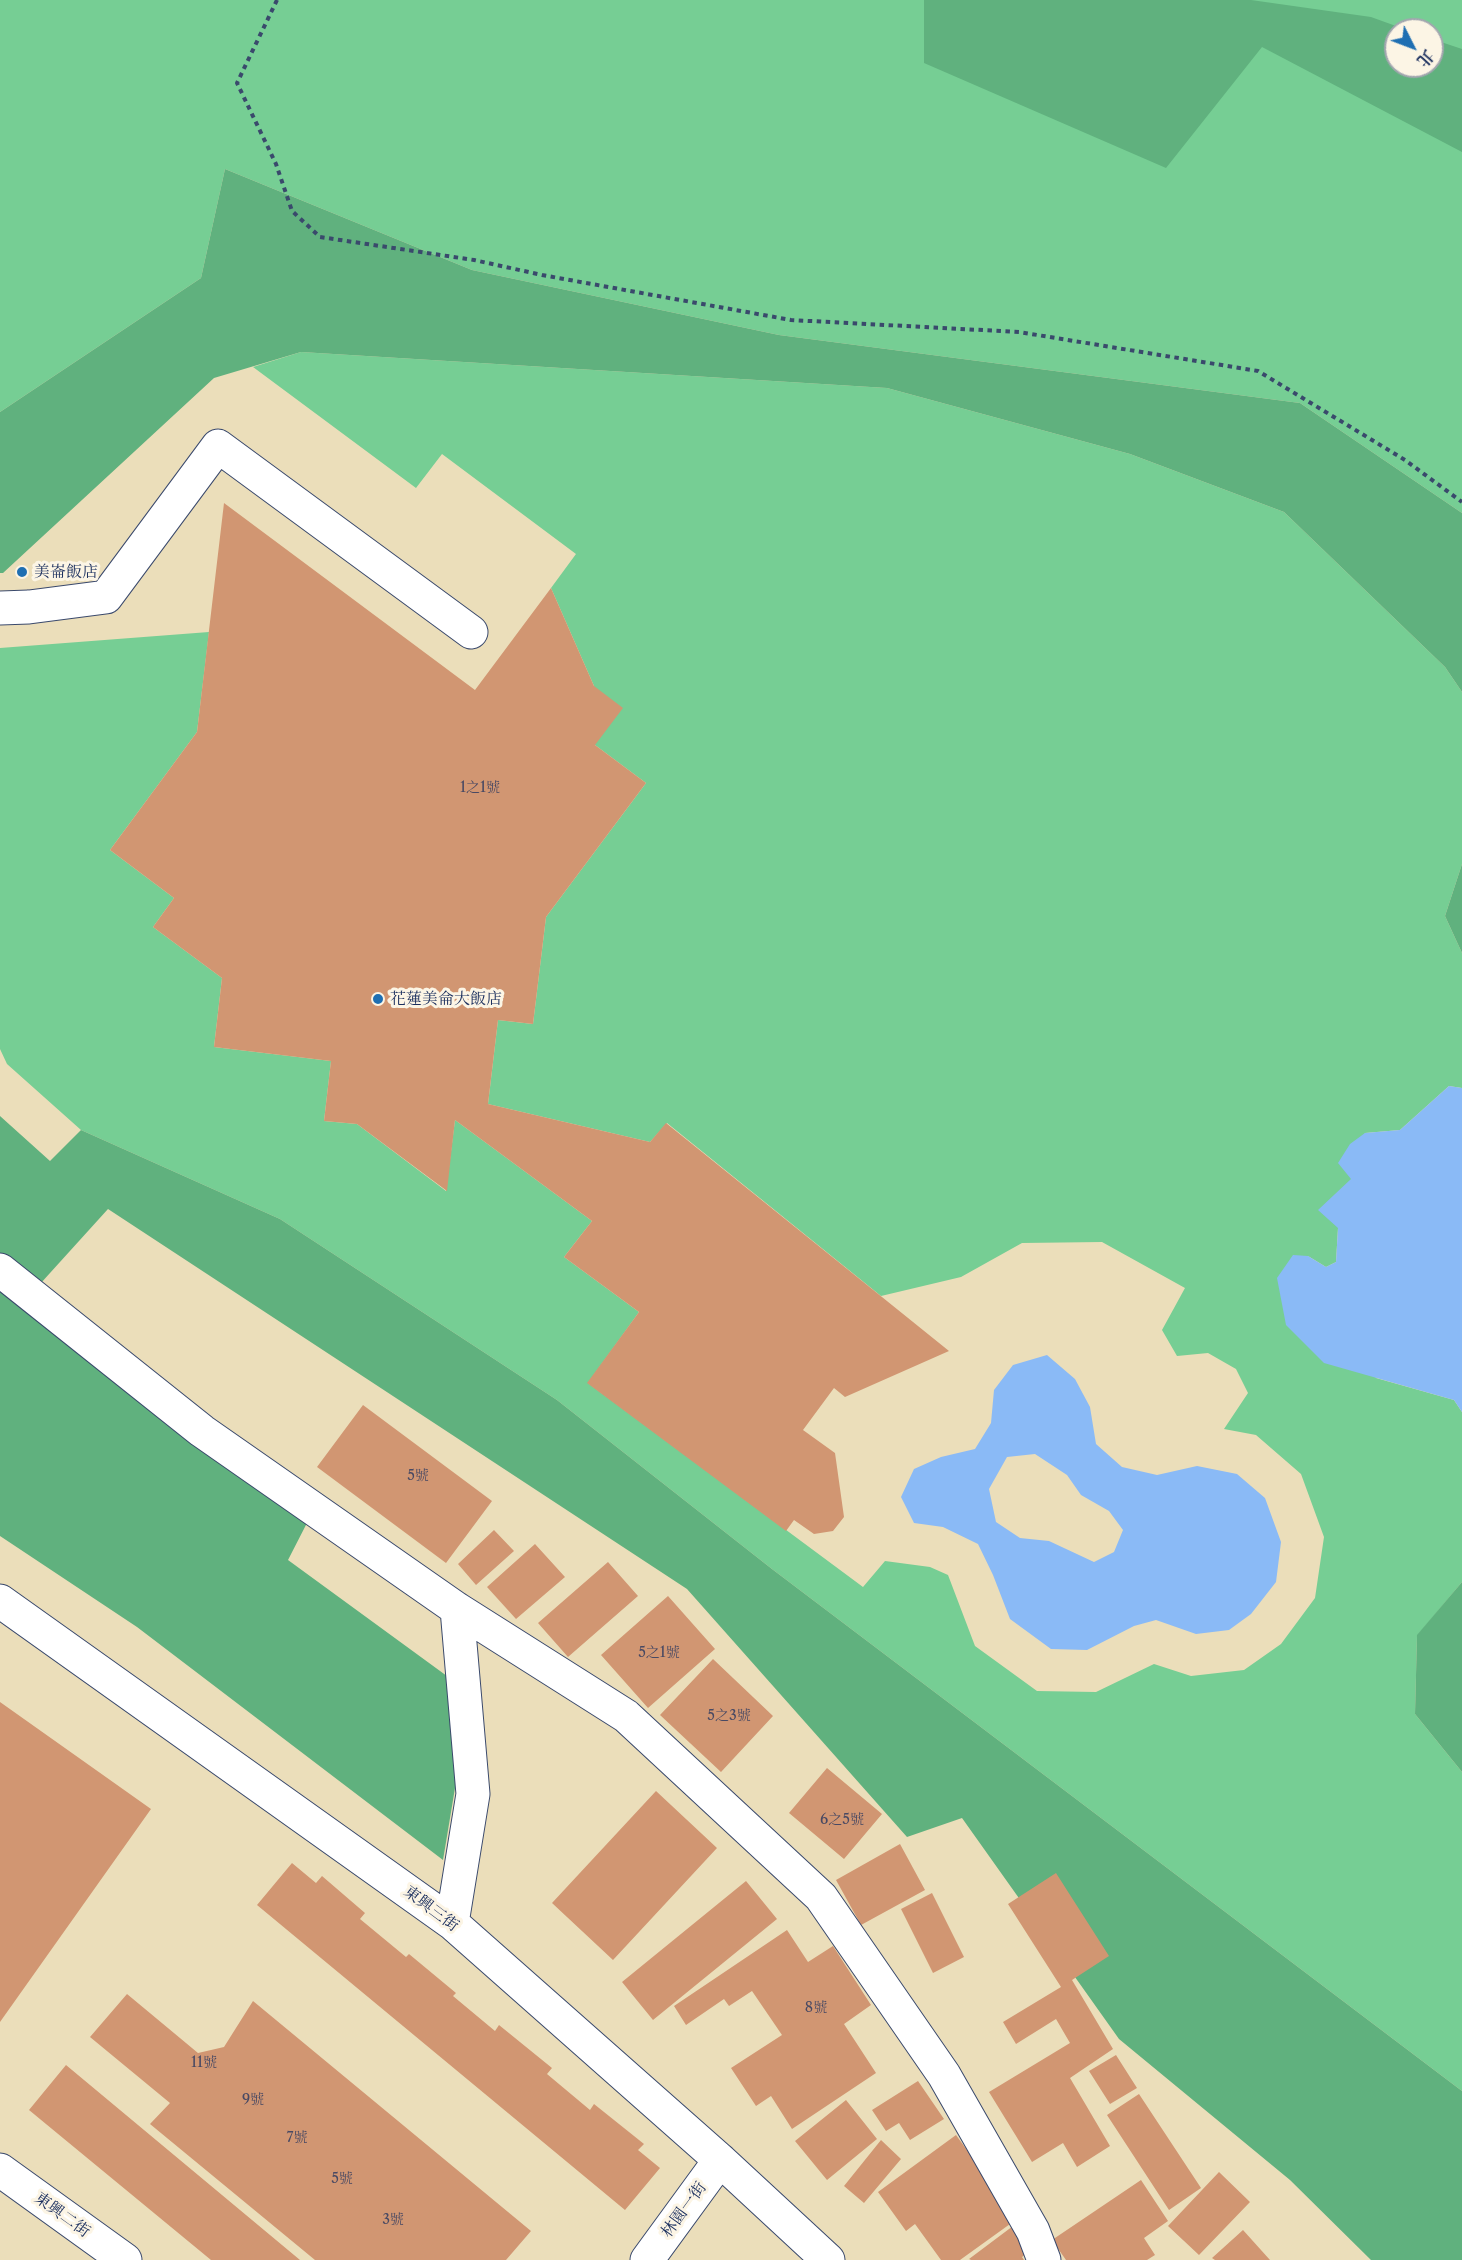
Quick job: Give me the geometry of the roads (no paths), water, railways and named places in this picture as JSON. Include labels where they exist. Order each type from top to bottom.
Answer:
[{"type":"street","points":[[0,608],[29,607],[106,597],[218,446],[471,632]]},
{"type":"street","points":[[0,1270],[202,1431],[457,1609],[626,1716],[821,1897],[944,2075],[1033,2231],[1044,2260]]},
{"type":"street","name":"東興三街","points":[[0,1601],[452,1923],[720,2160],[828,2260]]},
{"type":"street","points":[[452,1923],[473,1794],[457,1609]]},
{"type":"street","name":"林園一街","points":[[647,2260],[720,2160]]},
{"type":"street","name":"東興二街","points":[[0,2170],[124,2260]]},
{"type":"water","points":[[1449,1086],[1462,1088],[1462,1412],[1454,1400],[1324,1363],[1286,1325],[1277,1278],[1293,1255],[1308,1256],[1326,1267],[1336,1262],[1338,1228],[1318,1210],[1351,1179],[1338,1163],[1350,1144],[1365,1133],[1400,1130]]},
{"type":"water","points":[[1047,1355],[1075,1379],[1090,1407],[1096,1444],[1122,1467],[1157,1475],[1197,1466],[1237,1474],[1265,1498],[1281,1542],[1276,1582],[1251,1614],[1229,1630],[1196,1634],[1156,1620],[1134,1626],[1087,1650],[1051,1649],[1010,1619],[978,1544],[943,1527],[914,1523],[901,1497],[914,1469],[941,1457],[975,1449],[991,1423],[994,1390],[1013,1365]],"holes":[[[1035,1454],[1067,1475],[1081,1495],[1109,1511],[1123,1530],[1114,1552],[1094,1562],[1049,1541],[1020,1538],[996,1522],[989,1489],[1007,1457]]]},
{"type":"place","name":"美崙飯店","points":[[22,572]]},
{"type":"place","name":"花蓮美侖大飯店","points":[[378,999]]}]
